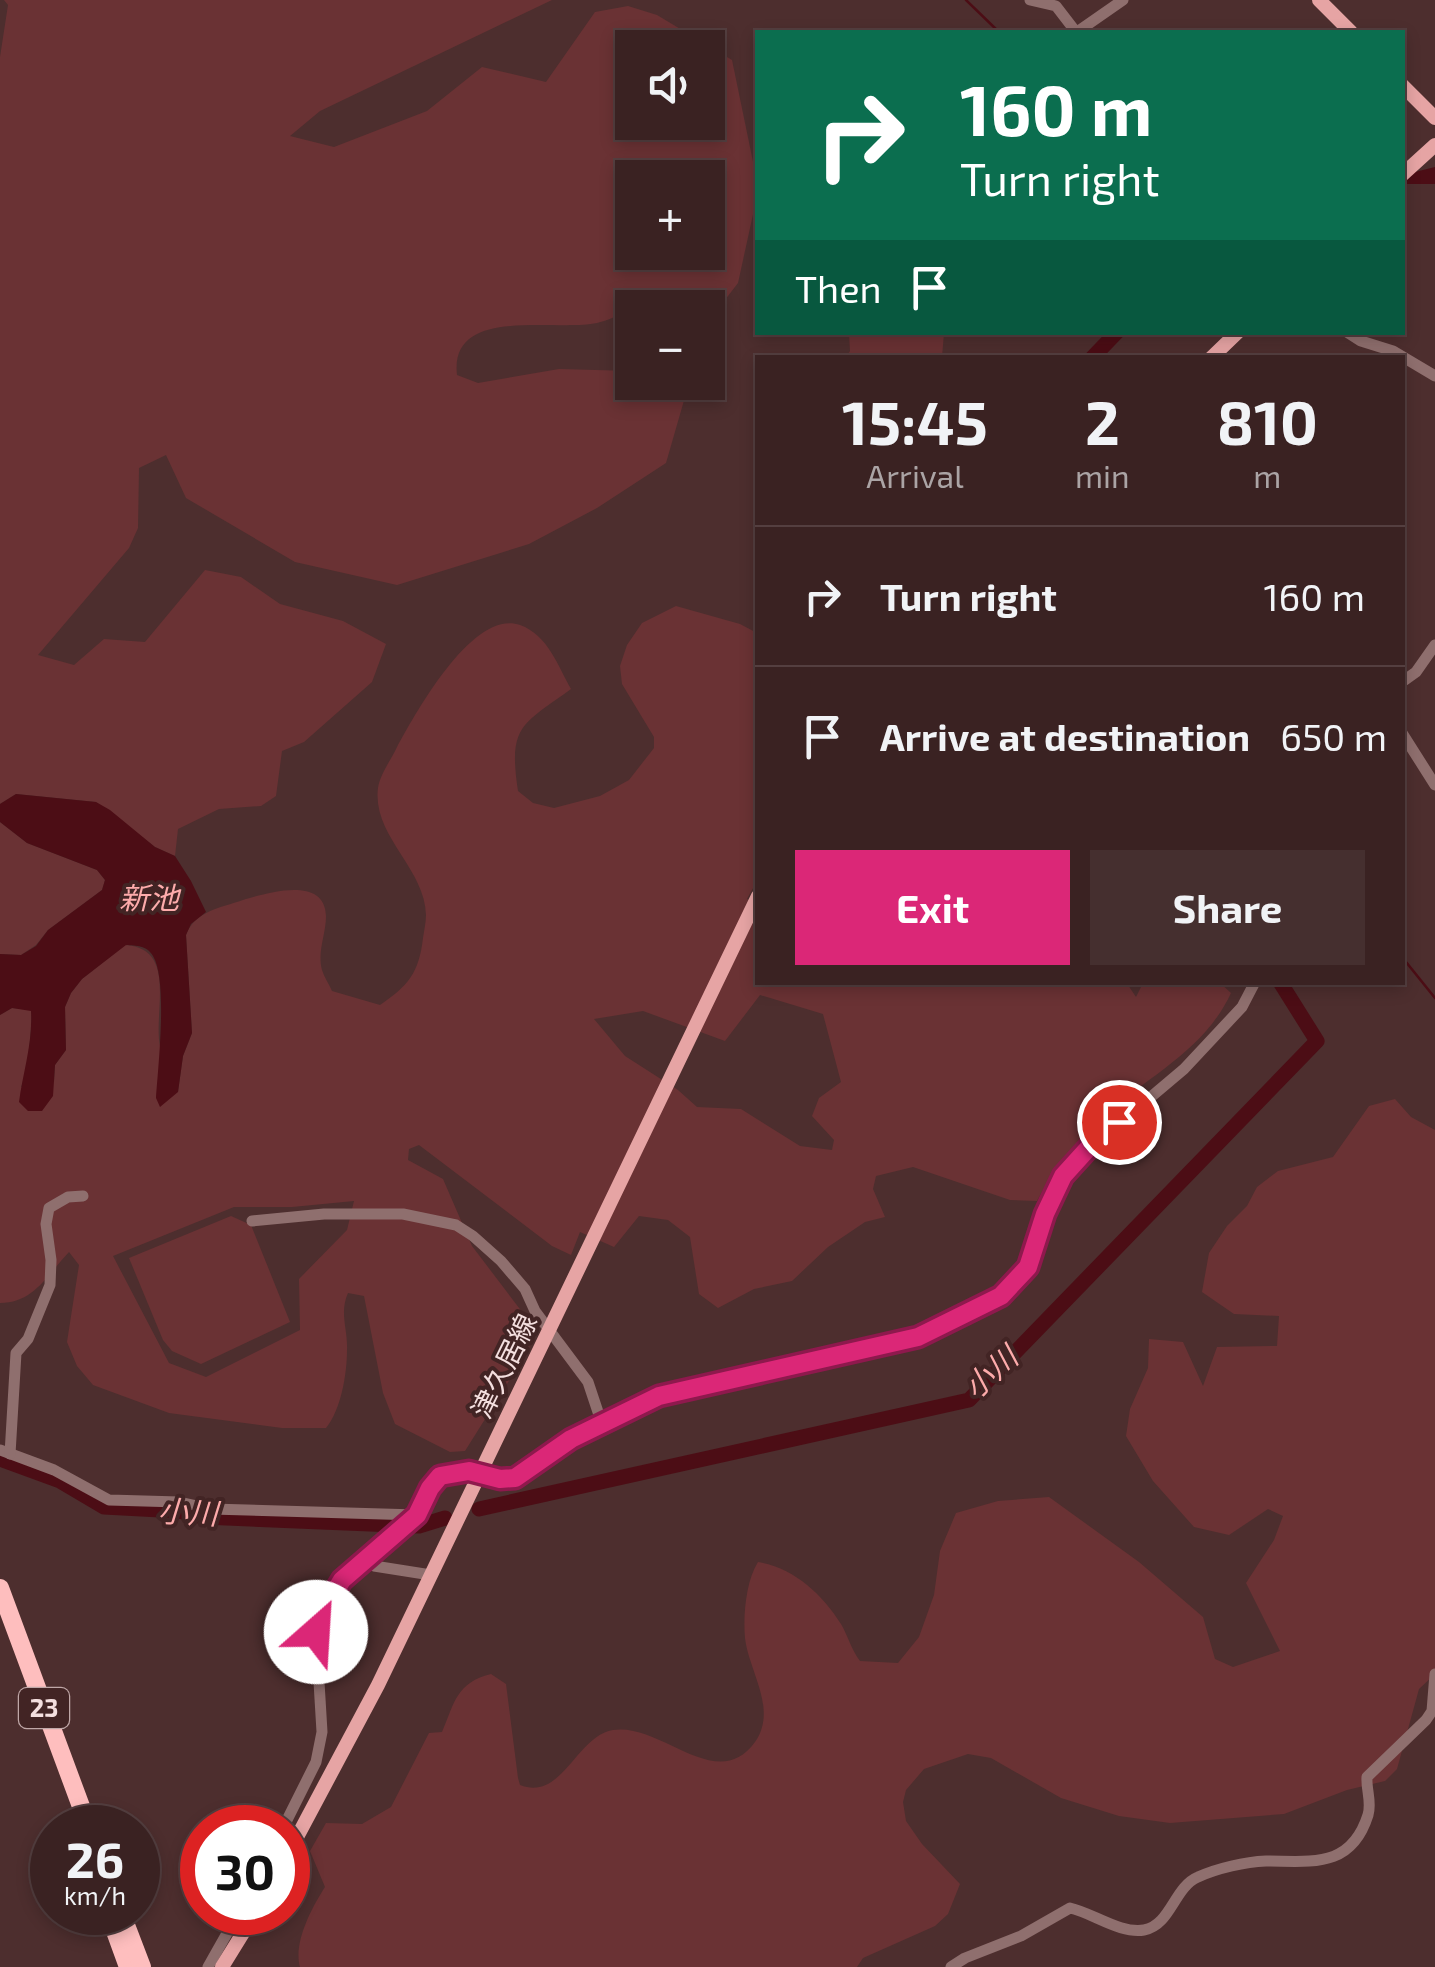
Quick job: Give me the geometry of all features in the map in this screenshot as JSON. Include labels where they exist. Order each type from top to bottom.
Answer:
[{"type":"highway","name":"23","points":[[0,1588],[80,1805]]},
{"type":"highway","name":"23","points":[[0,1608],[68,1805]]},
{"type":"highway","points":[[116,1935],[128,1967]]},
{"type":"highway","points":[[130,1935],[142,1967]]},
{"type":"main road","points":[[1319,0],[1349,30]]},
{"type":"main road","points":[[1405,88],[1435,118]]},
{"type":"main road","points":[[1405,173],[1435,145]]},
{"type":"main road","points":[[1214,355],[1235,335]]},
{"type":"main road","name":"津久居線","points":[[310,1813],[432,1575],[755,902]]},
{"type":"main road","points":[[222,1967],[242,1935]]},
{"type":"street","points":[[1030,0],[1056,6],[1074,30]]},
{"type":"street","points":[[1079,30],[1123,0]]},
{"type":"street","points":[[1352,335],[1400,355]]},
{"type":"street","points":[[1405,358],[1435,376]]},
{"type":"street","points":[[1405,680],[1416,672],[1435,646]]},
{"type":"street","points":[[1405,739],[1435,785]]},
{"type":"street","points":[[294,1805],[316,1762],[322,1732],[316,1632],[320,1616],[342,1580],[410,1522],[440,1476],[449,1472],[479,1472],[500,1479],[515,1478],[571,1439],[659,1396],[918,1337],[1001,1296],[1028,1267],[1055,1190],[1075,1161],[1184,1069],[1242,1007],[1253,985]]},
{"type":"street","points":[[83,1196],[68,1197],[49,1208],[46,1224],[50,1285],[28,1339],[16,1352],[5,1452],[54,1470],[109,1500],[179,1502],[211,1509],[410,1522]]},
{"type":"street","points":[[252,1221],[324,1214],[404,1214],[456,1226],[474,1236],[526,1289],[549,1330],[588,1382],[602,1424]]},
{"type":"street","points":[[365,1560],[374,1566],[432,1575]]},
{"type":"street","points":[[951,1967],[1021,1936],[1070,1908],[1128,1929],[1146,1930],[1161,1920],[1196,1877],[1252,1862],[1309,1862],[1347,1851],[1369,1810],[1367,1777],[1432,1711],[1435,1674]]},
{"type":"street","points":[[308,1778],[321,1793]]},
{"type":"street","points":[[208,1967],[226,1935]]},
{"type":"shaded area","points":[[4,0],[552,0],[320,111],[290,136],[334,147],[427,111],[482,67],[546,82],[595,12],[628,6],[657,15],[682,30],[615,30],[615,140],[725,140],[725,56],[732,60],[755,171],[755,205],[738,283],[725,300],[725,290],[615,290],[615,316],[579,325],[487,330],[470,339],[459,353],[457,375],[478,383],[559,369],[615,371],[615,400],[684,400],[666,463],[597,508],[529,544],[397,585],[295,562],[186,498],[166,455],[139,468],[138,528],[129,548],[38,655],[74,665],[104,639],[145,642],[205,570],[241,577],[280,604],[343,621],[386,644],[372,682],[304,742],[282,751],[276,796],[261,806],[219,809],[178,829],[175,856],[155,847],[96,802],[16,794],[0,804],[0,57],[8,5]]},
{"type":"shaded area","points":[[849,335],[944,335],[942,355],[847,355]]},
{"type":"shaded area","points":[[676,606],[755,632],[755,884],[747,899],[755,903],[755,985],[1128,985],[1136,997],[1142,985],[1222,985],[1231,993],[1220,1013],[1191,1047],[1084,1135],[1058,1166],[1037,1201],[1010,1200],[913,1167],[876,1176],[873,1189],[885,1217],[865,1222],[828,1247],[792,1281],[754,1289],[718,1308],[699,1294],[690,1237],[668,1220],[639,1216],[614,1247],[580,1232],[571,1255],[552,1246],[419,1145],[409,1149],[408,1160],[443,1179],[472,1246],[532,1325],[529,1349],[465,1451],[450,1452],[395,1424],[383,1393],[364,1296],[348,1293],[344,1307],[344,1380],[336,1412],[326,1428],[282,1428],[169,1413],[93,1385],[77,1366],[67,1342],[79,1265],[69,1252],[31,1293],[0,1303],[0,1015],[12,1008],[31,1010],[29,1049],[21,1087],[54,1082],[55,1065],[66,1050],[65,1007],[71,993],[82,979],[125,945],[141,949],[152,957],[158,969],[160,1046],[178,1092],[183,1056],[192,1033],[186,935],[190,927],[217,908],[293,890],[316,895],[323,903],[326,916],[321,963],[332,991],[380,1005],[405,985],[415,970],[426,915],[417,882],[383,821],[378,788],[431,689],[465,647],[483,632],[502,624],[520,625],[538,636],[571,689],[522,729],[517,739],[515,769],[518,791],[533,803],[554,808],[600,796],[629,780],[654,748],[654,737],[622,684],[620,666],[627,645],[642,623]],"holes":[[[760,995],[823,1014],[841,1082],[819,1098],[812,1116],[834,1140],[832,1150],[800,1146],[741,1109],[697,1107],[625,1056],[594,1019],[643,1011],[725,1041]],[[354,1201],[347,1230],[299,1279],[300,1330],[206,1377],[169,1363],[113,1256],[234,1207]]]},
{"type":"shaded area","points":[[0,822],[27,843],[97,870],[105,880],[102,890],[21,955],[0,954]]},
{"type":"shaded area","points":[[1395,1099],[1411,1117],[1435,1130],[1435,1674],[1419,1689],[1397,1769],[1385,1781],[1347,1790],[1284,1814],[1170,1823],[1119,1816],[1061,1798],[991,1758],[968,1754],[924,1769],[906,1790],[903,1802],[906,1821],[960,1884],[948,1914],[935,1926],[863,1958],[857,1967],[300,1967],[301,1936],[310,1935],[310,1915],[325,1887],[310,1851],[326,1823],[362,1824],[391,1807],[429,1733],[442,1732],[458,1695],[479,1678],[491,1674],[506,1684],[520,1785],[535,1788],[547,1784],[600,1735],[613,1730],[631,1730],[706,1759],[724,1761],[740,1756],[755,1742],[764,1717],[744,1629],[748,1588],[758,1562],[795,1576],[816,1593],[841,1624],[860,1661],[898,1663],[919,1637],[934,1595],[940,1551],[956,1513],[998,1501],[1049,1497],[1139,1562],[1203,1617],[1215,1659],[1233,1667],[1280,1651],[1246,1583],[1274,1540],[1283,1516],[1268,1509],[1229,1535],[1194,1527],[1153,1481],[1126,1436],[1130,1409],[1148,1368],[1149,1339],[1183,1342],[1203,1386],[1217,1347],[1277,1346],[1279,1316],[1234,1314],[1202,1292],[1209,1253],[1247,1206],[1257,1187],[1278,1171],[1333,1157],[1369,1106]]},
{"type":"shaded area","points":[[231,1216],[251,1225],[290,1322],[201,1364],[172,1351],[163,1340],[129,1258]]},
{"type":"water","points":[[1435,167],[1435,184],[1405,184],[1405,174]]},
{"type":"water","name":"新池","points":[[16,794],[96,802],[110,810],[155,847],[175,856],[206,912],[191,924],[186,935],[192,1033],[183,1056],[178,1092],[160,1107],[156,1098],[161,1025],[158,968],[148,950],[126,945],[82,979],[71,993],[65,1007],[66,1050],[55,1065],[53,1096],[42,1111],[28,1111],[19,1102],[31,1011],[12,1008],[0,1015],[0,954],[21,955],[36,946],[48,930],[102,890],[105,880],[97,870],[27,843],[0,822],[0,804]]},
{"type":"waterway","points":[[966,0],[997,30]]},
{"type":"waterway","name":"小川","points":[[1095,355],[1114,335]]},
{"type":"waterway","points":[[1405,961],[1435,998]]},
{"type":"waterway","name":"小川","points":[[479,1509],[969,1400],[1317,1041],[1282,985]]},
{"type":"waterway","name":"小川","points":[[0,1459],[60,1481],[104,1507],[179,1511],[203,1517],[419,1526],[445,1518]]},
{"type":"route","points":[[316,1632],[320,1616],[342,1580],[417,1515],[440,1476],[469,1471],[500,1479],[515,1478],[571,1439],[659,1396],[918,1337],[1001,1296],[1033,1258],[1045,1214],[1063,1176],[1119,1122]]}]
